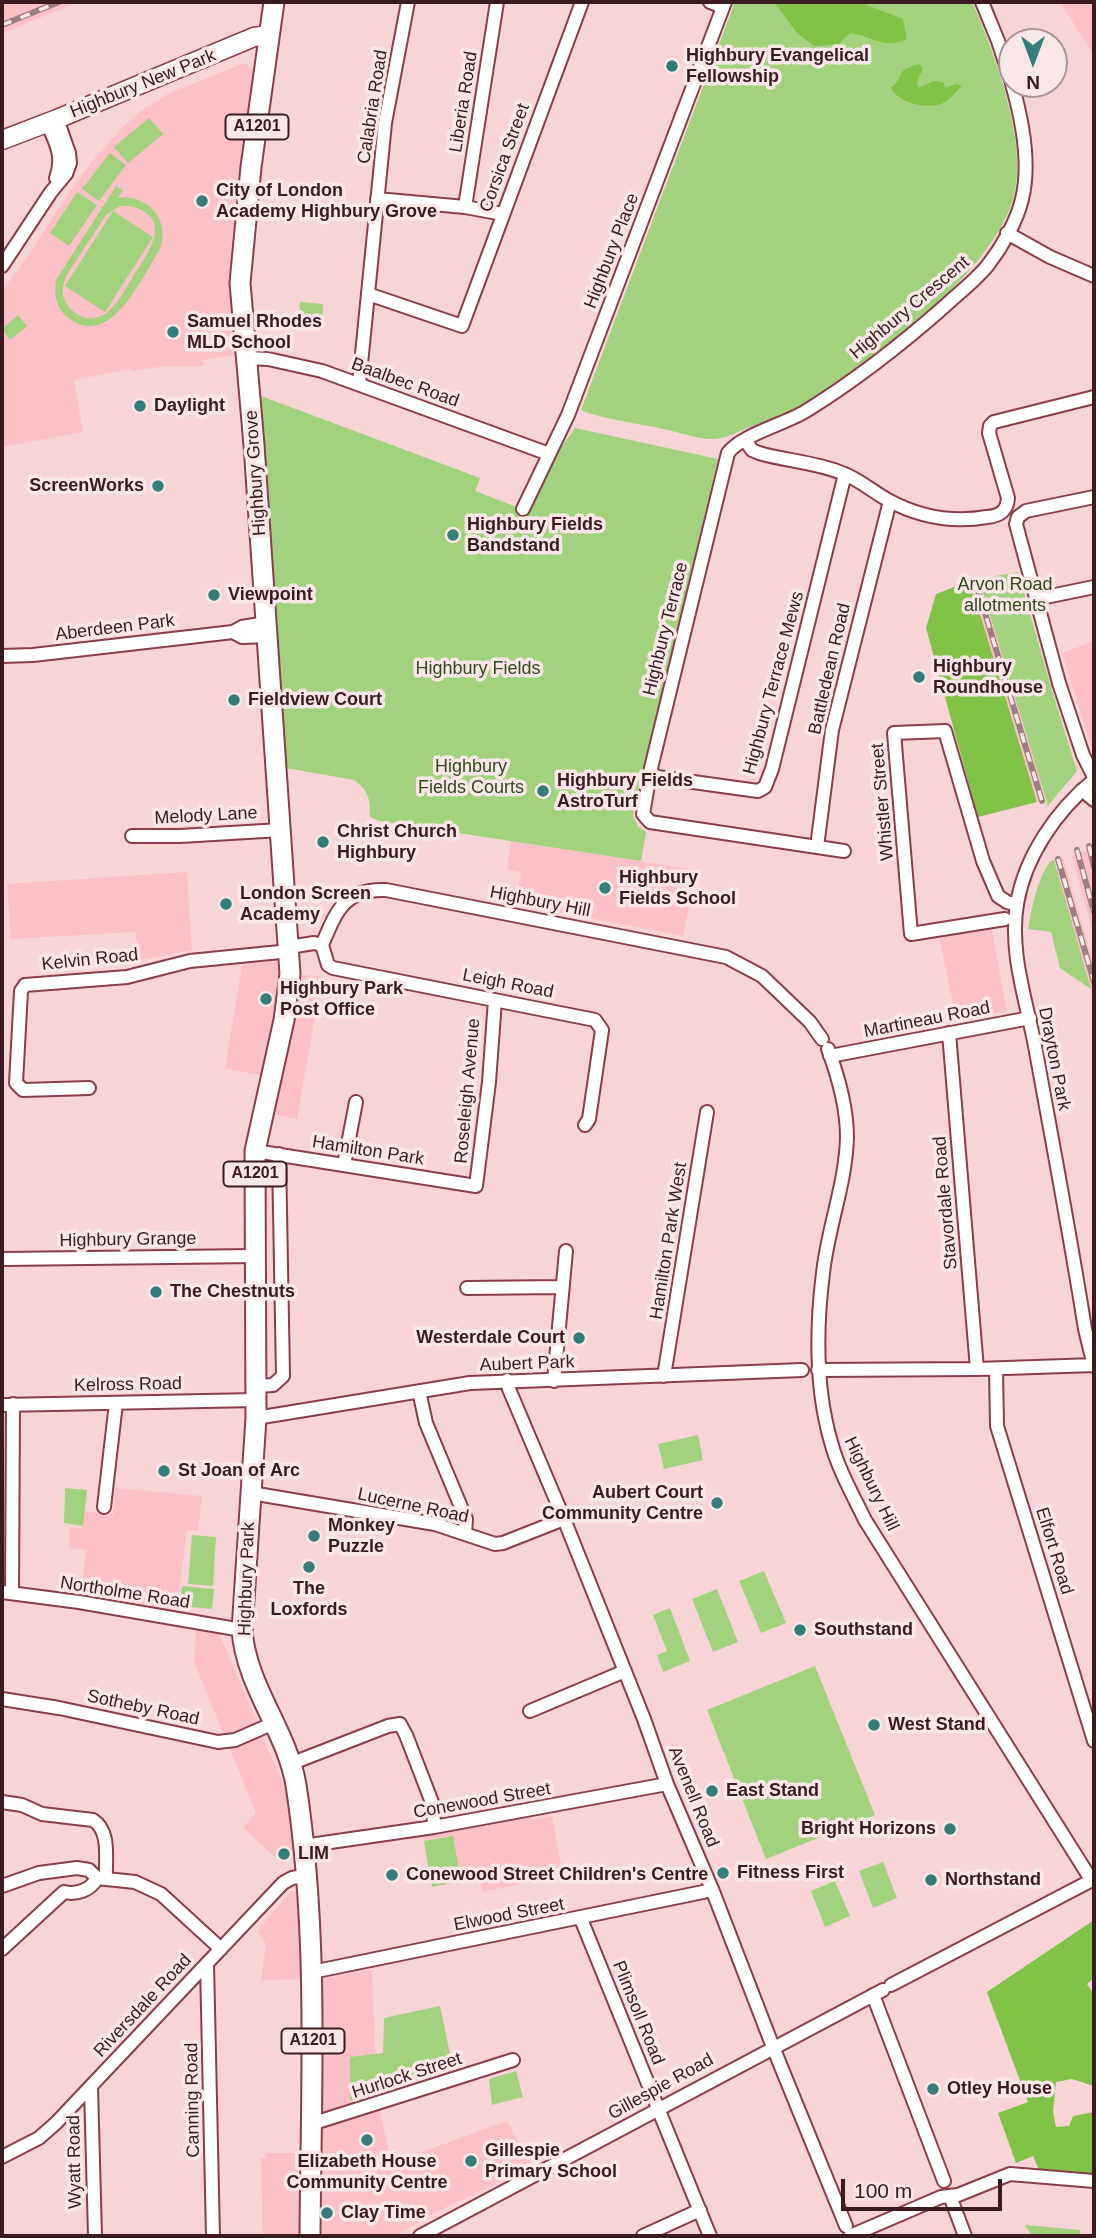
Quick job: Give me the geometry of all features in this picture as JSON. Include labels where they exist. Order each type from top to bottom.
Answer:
[{"type":"main road","name":"Highbury Grove","points":[[274,2],[251,167],[240,283],[290,949]]},
{"type":"main road","name":"Highbury Park","points":[[290,949],[286,1006],[255,1151],[256,1402],[242,1630],[247,1657],[290,1764],[303,1846]]},
{"type":"main road","name":"A1201","points":[[303,1846],[312,1972],[310,2236]]},
{"type":"street","name":"Calabria Road","points":[[359,384],[385,123],[408,2]]},
{"type":"street","name":"Liberia Road","points":[[465,207],[497,2]]},
{"type":"street","name":"Corsica Street","points":[[368,293],[462,326],[582,2]]},
{"type":"street","points":[[710,2],[724,4]]},
{"type":"street","name":"Highbury Crescent","points":[[982,2],[998,41]]},
{"type":"street","name":"Highbury Place","points":[[523,509],[574,400],[724,4]]},
{"type":"street","name":"Highbury New Park","points":[[2,266],[51,191],[66,174],[69,152],[52,121],[254,37],[268,42]]},
{"type":"street","name":"Highbury Crescent","points":[[727,453],[745,440],[805,412],[886,356],[988,265],[1022,201],[1025,179],[1023,140],[1015,98]]},
{"type":"street","points":[[2,139],[52,121]]},
{"type":"street","points":[[377,198],[465,207],[503,214]]},
{"type":"street","points":[[1007,233],[1050,257],[1094,276]]},
{"type":"street","name":"Baalbec Road","points":[[246,358],[285,362],[322,371],[549,454]]},
{"type":"street","points":[[745,440],[752,450],[845,474],[890,501],[933,518],[959,520],[997,515],[1005,509],[1008,498],[989,433],[994,422],[1094,397]]},
{"type":"street","name":"Highbury Terrace","points":[[727,453],[642,814],[653,823],[817,847]]},
{"type":"street","name":"Highbury Terrace Mews","points":[[650,776],[758,791],[765,787],[772,769],[845,474]]},
{"type":"street","points":[[1094,497],[1026,511],[1018,517],[1017,530],[1059,683],[1083,755],[1094,778]]},
{"type":"street","name":"Battledean Road","points":[[817,847],[832,730],[890,501]]},
{"type":"street","points":[[1036,599],[1094,587]]},
{"type":"street","name":"Aberdeen Park","points":[[2,656],[33,655],[233,632],[242,637],[267,629]]},
{"type":"street","name":"Whistler Street","points":[[1005,919],[911,934],[894,733],[945,731],[983,861],[998,896],[1017,905]]},
{"type":"street","name":"Drayton Park","points":[[1094,778],[1061,813],[1046,834],[1027,871],[1017,905],[1015,950],[1094,1366]]},
{"type":"street","points":[[1082,790],[1094,800]]},
{"type":"street","name":"Melody Lane","points":[[132,836],[281,830]]},
{"type":"street","points":[[817,847],[844,851]]},
{"type":"street","name":"Highbury Hill","points":[[323,945],[337,911],[344,903],[364,892],[386,890],[726,957],[762,976],[810,1022],[827,1048],[842,1098],[847,1136],[844,1167],[823,1272],[818,1329],[818,1370],[830,1441],[840,1469],[865,1520],[1093,1880]]},
{"type":"street","points":[[290,949],[314,943],[323,945]]},
{"type":"street","name":"Leigh Road","points":[[323,945],[330,967],[589,1018],[599,1024],[601,1037],[589,1119],[585,1125]]},
{"type":"street","name":"Kelvin Road","points":[[89,1088],[23,1090],[16,1083],[21,990],[25,985],[127,977],[194,960],[290,949]]},
{"type":"street","name":"Roseleigh Avenue","points":[[476,1186],[489,1082],[495,1000]]},
{"type":"street","name":"Martineau Road","points":[[827,1048],[949,1033],[1030,1018]]},
{"type":"street","name":"Stavordale Road","points":[[949,1033],[977,1370]]},
{"type":"street","points":[[344,1165],[356,1102]]},
{"type":"street","name":"Hamilton Park West","points":[[664,1376],[707,1112]]},
{"type":"street","name":"Hamilton Park","points":[[255,1151],[476,1186]]},
{"type":"street","points":[[256,1402],[283,1376],[279,1154]]},
{"type":"street","points":[[554,1381],[565,1251]]},
{"type":"street","name":"Highbury Grange","points":[[2,1259],[254,1256]]},
{"type":"street","points":[[467,1288],[561,1287]]},
{"type":"street","points":[[818,1370],[977,1370],[1094,1366]]},
{"type":"street","name":"Elfort Road","points":[[996,1369],[997,1426],[1094,1741]]},
{"type":"street","name":"Aubert Park","points":[[256,1402],[419,1391],[507,1380],[554,1381],[802,1370]]},
{"type":"street","name":"Avenell Road","points":[[507,1380],[849,2233]]},
{"type":"street","points":[[419,1391],[426,1423],[466,1519],[465,1533]]},
{"type":"street","name":"Kelross Road","points":[[8,1405],[256,1402]]},
{"type":"street","points":[[104,1507],[116,1403]]},
{"type":"street","points":[[7,1593],[8,1405]]},
{"type":"street","name":"Lucerne Road","points":[[251,1493],[435,1524],[495,1544],[564,1519]]},
{"type":"street","name":"Northolme Road","points":[[7,1593],[79,1602],[242,1630]]},
{"type":"street","points":[[530,1711],[625,1671]]},
{"type":"street","name":"Sotheby Road","points":[[2,1699],[59,1708],[218,1742],[235,1740],[274,1723]]},
{"type":"street","points":[[290,1764],[401,1722],[433,1805],[434,1827]]},
{"type":"street","name":"Conewood Street","points":[[303,1846],[434,1827],[667,1784]]},
{"type":"street","points":[[2,1802],[22,1805],[42,1814],[93,1820],[104,1832],[105,1840],[101,1878],[90,1888],[75,1893],[64,1892],[2,1950]]},
{"type":"street","points":[[2,1886],[39,1873],[83,1868],[101,1878],[135,1882],[161,1894],[221,1949]]},
{"type":"street","points":[[63,1870],[59,1885],[64,1892]]},
{"type":"street","name":"Riversdale Road","points":[[2,2157],[48,2130],[283,1883],[305,1876]]},
{"type":"street","name":"Gillespie Road","points":[[420,2236],[1093,1880]]},
{"type":"street","name":"Elwood Street","points":[[312,1972],[581,1919],[712,1889]]},
{"type":"street","name":"Plimsoll Road","points":[[581,1919],[710,2236]]},
{"type":"street","name":"Canning Road","points":[[207,1964],[213,2236]]},
{"type":"street","points":[[882,1990],[944,2181]]},
{"type":"street","name":"Hurlock Street","points":[[311,2124],[513,2060]]},
{"type":"street","name":"Wyatt Road","points":[[91,2087],[95,2236]]},
{"type":"street","points":[[849,2233],[1010,2174],[1094,2181]]},
{"type":"street","points":[[950,2196],[965,2236]]},
{"type":"street","points":[[643,2236],[700,2210]]},
{"type":"shaded area","points":[[2,2],[79,2],[2,33]]},
{"type":"shaded area","points":[[1060,2],[1094,2],[1094,55]]},
{"type":"shaded area","points":[[244,63],[253,70],[232,246],[230,293],[236,355],[203,360],[203,366],[131,369],[74,380],[83,432],[2,447],[2,291],[70,191],[125,125],[166,95]]},
{"type":"shaded area","points":[[979,579],[1046,799],[1037,802],[970,581]]},
{"type":"shaded area","points":[[1094,641],[1094,756],[1062,653]]},
{"type":"shaded area","name":"Highbury Fields School","points":[[511,841],[696,870],[683,936],[516,904],[521,872],[507,869]]},
{"type":"shaded area","points":[[1094,848],[1094,937],[1072,855]]},
{"type":"shaded area","points":[[1063,858],[1094,965],[1094,1001],[1054,860]]},
{"type":"shaded area","points":[[187,872],[192,950],[140,960],[135,932],[11,939],[7,884]]},
{"type":"shaded area","points":[[991,926],[1007,1011],[957,1022],[939,937]]},
{"type":"shaded area","points":[[276,961],[280,963],[273,1029],[264,1076],[225,1068],[242,965]]},
{"type":"shaded area","points":[[302,976],[322,977],[297,1119],[272,1114]]},
{"type":"shaded area","points":[[115,1488],[202,1496],[198,1531],[187,1530],[177,1611],[81,1595],[86,1550],[69,1548],[70,1527],[82,1529],[83,1511],[113,1515]]},
{"type":"shaded area","points":[[196,1630],[219,1633],[290,1800],[294,1851],[282,1864],[243,1827],[256,1813],[194,1662]]},
{"type":"shaded area","points":[[552,1816],[563,1876],[482,1892],[480,1876],[464,1878],[464,1882],[457,1885],[456,1882],[432,1887],[423,1837],[531,1817],[532,1820]]},
{"type":"shaded area","points":[[291,1891],[299,1892],[306,1979],[261,1980],[266,1944],[257,1931]]},
{"type":"shaded area","points":[[372,1970],[377,2099],[388,2146],[387,2157],[411,2156],[507,2121],[532,2167],[438,2211],[395,2236],[318,2236],[322,1979]]},
{"type":"shaded area","points":[[266,2153],[300,2153],[300,2236],[263,2236],[261,2158],[265,2158]]},
{"type":"green space","points":[[735,2],[972,2],[998,68],[998,98],[1006,98],[1013,124],[1017,174],[1014,195],[1003,223],[984,252],[959,282],[899,337],[839,382],[806,403],[728,436],[709,439],[696,437],[610,419],[581,410]]},
{"type":"green space","points":[[774,2],[859,2],[903,19],[907,39],[884,43],[850,33],[839,44],[814,46],[797,33]]},
{"type":"green space","points":[[919,64],[923,69],[917,81],[918,87],[933,81],[944,83],[945,88],[957,84],[962,86],[941,104],[920,105],[900,98],[891,88],[905,69]]},
{"type":"green space","points":[[149,118],[163,134],[128,163],[114,147]]},
{"type":"green space","points":[[110,153],[126,165],[99,201],[82,189]]},
{"type":"green space","points":[[116,186],[123,190],[118,198],[139,200],[155,212],[162,230],[159,251],[134,292],[112,318],[99,325],[85,326],[70,319],[57,302],[56,280]],"holes":[[[120,206],[130,206],[152,219],[154,237],[145,258],[119,299],[102,316],[86,318],[76,314],[64,299],[66,276],[106,215]]]},
{"type":"green space","points":[[77,192],[97,205],[69,246],[50,233]]},
{"type":"green space","points":[[113,211],[153,237],[105,312],[65,286]]},
{"type":"green space","points":[[300,302],[323,304],[322,330],[299,322]]},
{"type":"green space","points":[[18,315],[27,326],[10,340],[2,329]]},
{"type":"green space","name":"Highbury Fields","points":[[261,396],[480,478],[475,491],[527,511],[551,462],[575,428],[718,459],[633,816],[638,826],[646,832],[641,861],[380,821],[370,817],[368,796],[363,787],[354,780],[286,768]]},
{"type":"green space","name":"Arvon Road allotments","points":[[1018,572],[1077,771],[1048,806],[979,579]]},
{"type":"green space","points":[[970,581],[1037,802],[978,817],[926,628],[936,594]]},
{"type":"green space","points":[[1054,860],[1091,989],[1060,968],[1051,932],[1028,929],[1038,885],[1050,861]]},
{"type":"green space","points":[[698,1435],[703,1460],[664,1469],[658,1444]]},
{"type":"green space","points":[[65,1488],[87,1490],[83,1526],[64,1523]]},
{"type":"green space","points":[[192,1535],[216,1537],[213,1586],[188,1584]]},
{"type":"green space","points":[[764,1571],[786,1623],[761,1633],[739,1581]]},
{"type":"green space","points":[[182,1586],[214,1589],[212,1609],[180,1606]]},
{"type":"green space","points":[[717,1589],[738,1642],[713,1652],[692,1599]]},
{"type":"green space","points":[[670,1608],[690,1661],[663,1672],[657,1655],[667,1651],[653,1615]]},
{"type":"green space","points":[[815,1666],[875,1815],[766,1859],[707,1710]]},
{"type":"green space","points":[[453,1836],[461,1881],[432,1887],[424,1841]]},
{"type":"green space","points":[[883,1862],[897,1898],[873,1908],[859,1871]]},
{"type":"green space","points":[[835,1881],[850,1916],[825,1927],[811,1891]]},
{"type":"green space","points":[[1094,1920],[1094,1978],[1087,1984],[1094,1995],[1094,2086],[1072,2079],[1056,2082],[1053,2112],[1056,2127],[1069,2126],[1073,2116],[1094,2112],[1094,2176],[1039,2170],[1033,2156],[1016,2163],[998,2113],[1028,2102],[987,1992]]},
{"type":"green space","points":[[440,2006],[453,2068],[350,2101],[350,2057],[383,2053],[384,2018]]},
{"type":"green space","points":[[516,2071],[523,2097],[492,2105],[489,2079]]},
{"type":"green space","points":[[1025,2225],[1080,2230],[1080,2236],[1032,2236]]},
{"type":"railway","points":[[2,25],[59,2]]},
{"type":"railway","points":[[975,580],[1042,801]]},
{"type":"railway","points":[[1089,846],[1094,867]]},
{"type":"railway","points":[[1077,850],[1094,912]]},
{"type":"railway","points":[[1058,859],[1094,982]]},
{"type":"place","name":"Highbury Evangelical Fellowship","points":[[672,66]]},
{"type":"place","name":"City of London Academy Highbury Grove","points":[[202,201]]},
{"type":"place","name":"Samuel Rhodes MLD School","points":[[173,332]]},
{"type":"place","name":"Daylight","points":[[140,406]]},
{"type":"place","name":"ScreenWorks","points":[[158,486]]},
{"type":"place","name":"Highbury Fields Bandstand","points":[[453,535]]},
{"type":"place","name":"Viewpoint","points":[[214,595]]},
{"type":"place","name":"Highbury Roundhouse","points":[[919,677]]},
{"type":"place","name":"Fieldview Court","points":[[234,700]]},
{"type":"place","name":"Highbury Fields AstroTurf","points":[[543,791]]},
{"type":"place","name":"Christ Church Highbury","points":[[323,842]]},
{"type":"place","name":"Highbury Fields School","points":[[605,888]]},
{"type":"place","name":"London Screen Academy","points":[[226,904]]},
{"type":"place","name":"Highbury Park Post Office","points":[[266,999]]},
{"type":"place","name":"The Chestnuts","points":[[156,1292]]},
{"type":"place","name":"Westerdale Court","points":[[579,1338]]},
{"type":"place","name":"St Joan of Arc","points":[[164,1471]]},
{"type":"place","name":"Aubert Court Community Centre","points":[[717,1503]]},
{"type":"place","name":"Monkey Puzzle","points":[[314,1536]]},
{"type":"place","name":"The Loxfords","points":[[309,1567]]},
{"type":"place","name":"Southstand","points":[[800,1630]]},
{"type":"place","name":"West Stand","points":[[874,1725]]},
{"type":"place","name":"East Stand","points":[[712,1791]]},
{"type":"place","name":"Bright Horizons","points":[[950,1829]]},
{"type":"place","name":"LIM","points":[[284,1854]]},
{"type":"place","name":"Fitness First","points":[[723,1873]]},
{"type":"place","name":"Conewood Street Children's Centre","points":[[392,1875]]},
{"type":"place","name":"Northstand","points":[[931,1880]]},
{"type":"place","name":"Otley House","points":[[933,2089]]},
{"type":"place","name":"Elizabeth House Community Centre","points":[[367,2140]]},
{"type":"place","name":"Gillespie Primary School","points":[[471,2161]]},
{"type":"place","name":"Clay Time","points":[[327,2213]]},
{"type":"park label","name":"Highbury Fields Courts","points":[[471,777]]}]
